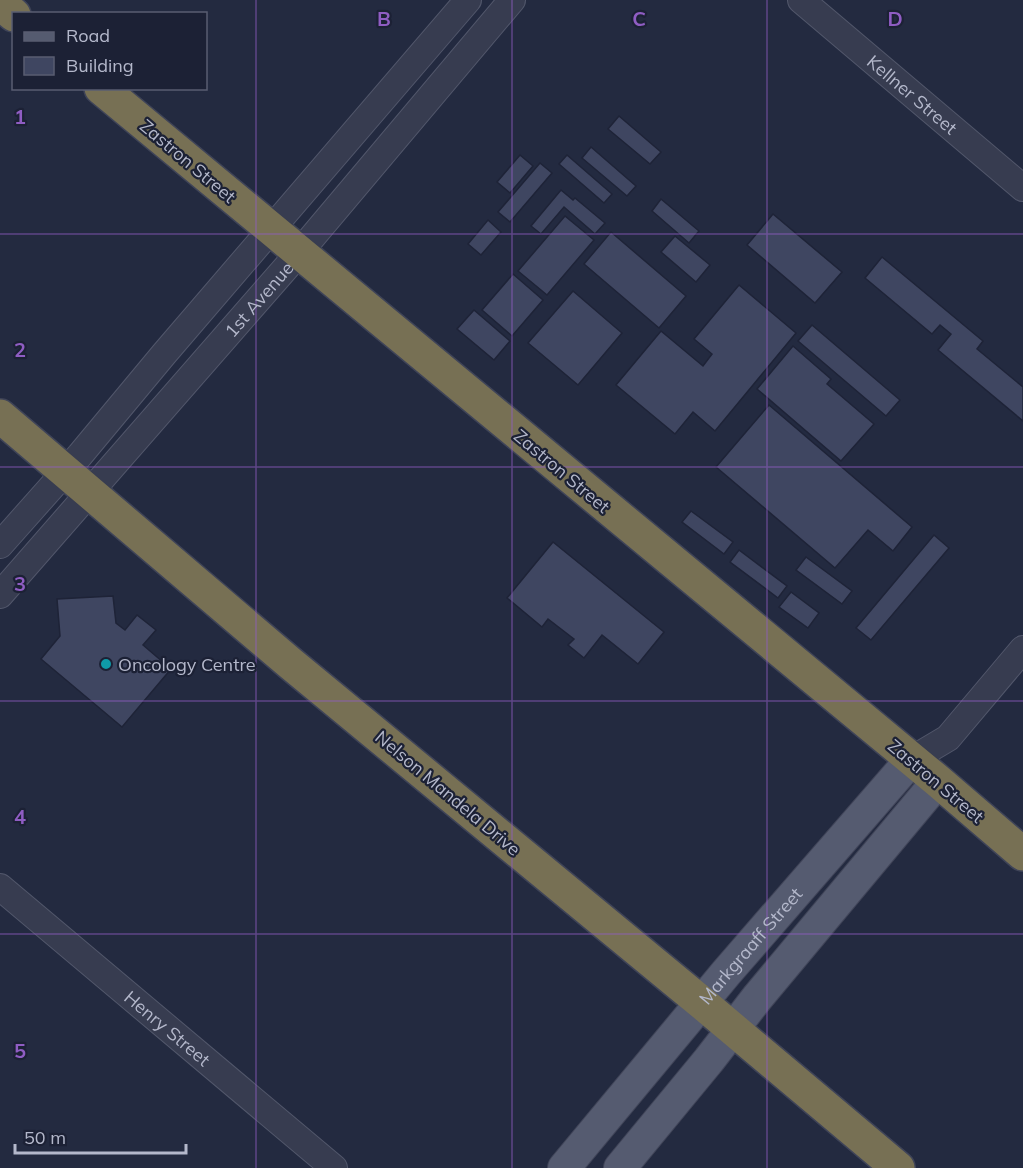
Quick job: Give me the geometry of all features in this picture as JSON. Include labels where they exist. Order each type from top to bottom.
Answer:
[{"type":"highway","points":[[0,3],[12,13]]},
{"type":"highway","name":"Zastron Street","points":[[103,90],[298,254],[938,781],[1023,854]]},
{"type":"highway","name":"Nelson Mandela Drive","points":[[0,416],[290,663],[898,1168]]},
{"type":"main road","name":"Markgraaff Street","points":[[564,1168],[911,760]]},
{"type":"main road","name":"Markgraaff Street","points":[[620,1168],[938,781]]},
{"type":"street","name":"1st Avenue","points":[[0,545],[66,471],[468,0]]},
{"type":"street","name":"1st Avenue","points":[[0,595],[298,254],[512,0]]},
{"type":"street","name":"Kellner Street","points":[[801,0],[1023,188]]},
{"type":"street","name":"Markgraaff Street","points":[[911,760],[948,738],[1023,649]]},
{"type":"street","name":"Markgraaff Street","points":[[938,781],[948,738]]},
{"type":"street","name":"Henry Street","points":[[0,887],[334,1168]]},
{"type":"building","points":[[619,116],[661,152],[650,164],[608,129]]},
{"type":"building","points":[[591,147],[636,186],[627,196],[582,158]]},
{"type":"building","points":[[520,155],[533,166],[510,193],[497,182]]},
{"type":"building","points":[[567,155],[612,194],[604,203],[559,164]]},
{"type":"building","points":[[540,163],[552,173],[510,222],[498,212]]},
{"type":"building","points":[[561,190],[573,200],[575,198],[605,223],[595,234],[564,207],[541,234],[531,226]]},
{"type":"building","points":[[661,199],[699,231],[689,243],[652,211]]},
{"type":"building","points":[[773,214],[842,272],[815,303],[747,245]]},
{"type":"building","points":[[565,216],[594,240],[547,295],[518,271]]},
{"type":"building","points":[[488,220],[501,232],[481,255],[468,244]]},
{"type":"building","points":[[611,232],[686,296],[659,328],[584,264]]},
{"type":"building","points":[[675,236],[710,265],[696,282],[661,252]]},
{"type":"building","points":[[882,257],[983,341],[977,349],[1023,387],[1023,421],[938,350],[951,334],[940,325],[932,334],[865,278]]},
{"type":"building","points":[[513,274],[543,300],[512,336],[482,310]]},
{"type":"building","points":[[739,285],[796,333],[715,431],[693,412],[675,434],[616,385],[661,331],[703,366],[712,354],[694,339]]},
{"type":"building","points":[[573,291],[622,333],[578,385],[528,343]]},
{"type":"building","points":[[474,310],[510,341],[494,360],[457,329]]},
{"type":"building","points":[[812,325],[900,400],[886,416],[798,341]]},
{"type":"building","points":[[793,346],[831,379],[827,384],[874,424],[841,461],[757,389]]},
{"type":"building","points":[[769,405],[912,527],[893,551],[868,530],[835,568],[716,467]]},
{"type":"building","points":[[691,511],[733,542],[724,554],[682,522]]},
{"type":"building","points":[[934,535],[949,548],[871,640],[856,628]]},
{"type":"building","points":[[553,542],[664,632],[638,664],[602,635],[584,658],[568,645],[574,639],[548,619],[542,627],[507,598]]},
{"type":"building","points":[[739,550],[787,586],[778,598],[730,562]]},
{"type":"building","points":[[806,557],[852,591],[842,604],[796,570]]},
{"type":"building","points":[[791,592],[819,613],[808,628],[779,607]]},
{"type":"building","name":"Oncology Centre","points":[[113,596],[116,623],[125,630],[137,615],[156,630],[143,645],[171,669],[122,727],[41,659],[60,636],[57,599]]},
{"type":"place","name":"Oncology Centre","points":[[106,664]]}]
